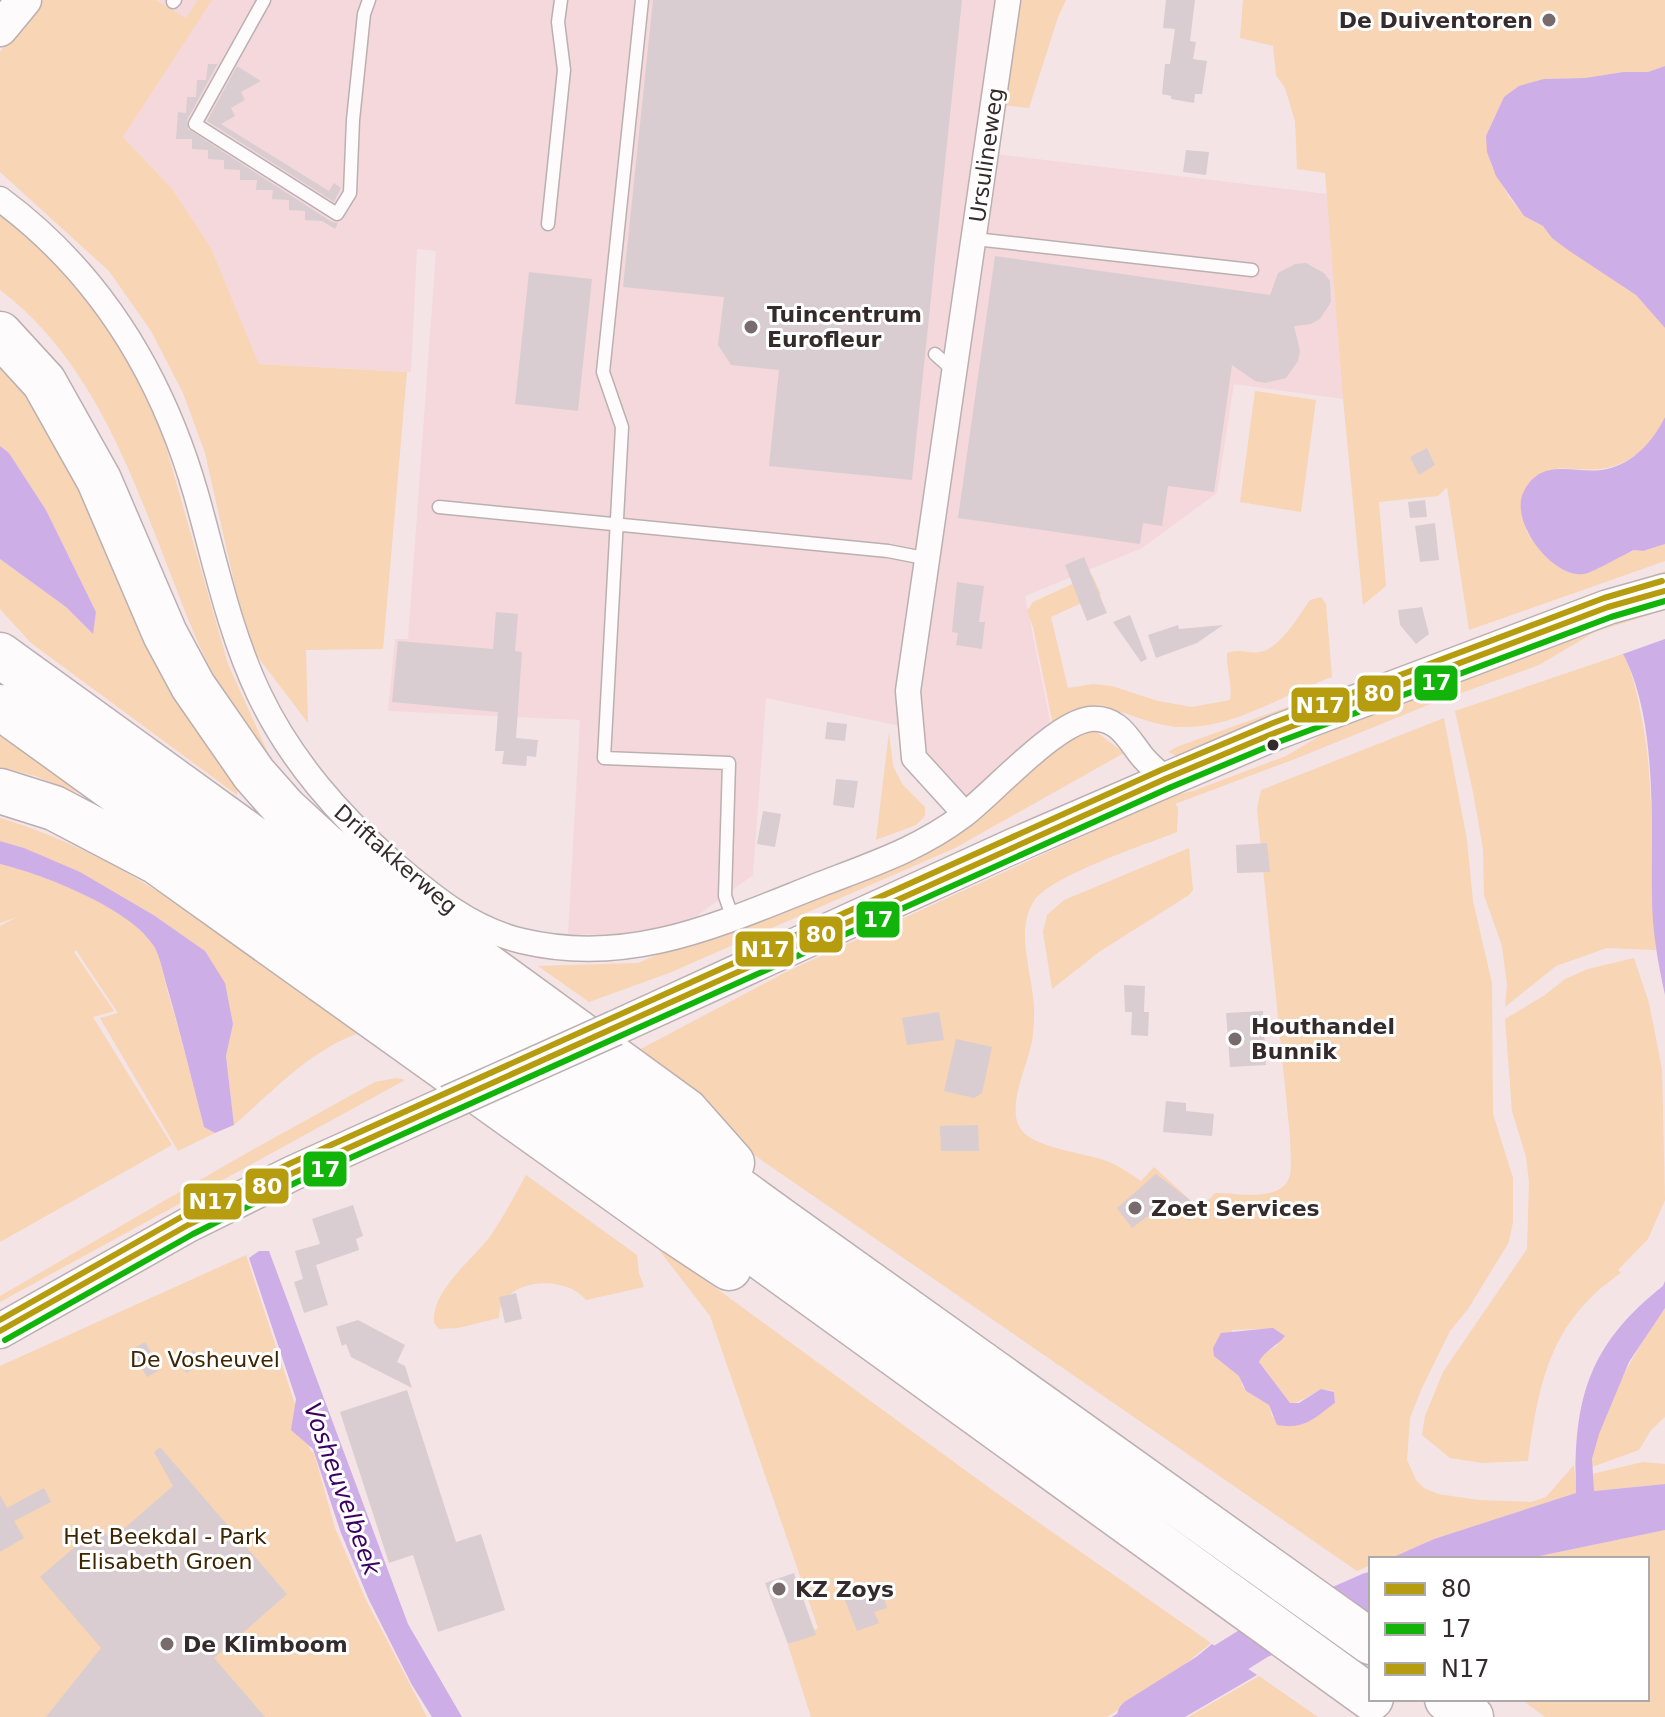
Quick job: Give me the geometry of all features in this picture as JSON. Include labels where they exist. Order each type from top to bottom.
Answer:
[{"type":"highway","points":[[0,334],[44,382],[99,480],[165,634],[193,686],[254,774],[285,809],[324,845],[686,1111],[783,1222]]},
{"type":"highway","points":[[2,654],[783,1222],[1362,1635]]},
{"type":"highway","points":[[0,707],[1369,1696]]},
{"type":"highway","points":[[0,791],[54,808],[157,862],[676,1233],[781,1302],[885,1345]]},
{"type":"highway","points":[[1376,1701],[1398,1717]]},
{"type":"highway","points":[[1450,1701],[1471,1717]]},
{"type":"main road","points":[[0,29],[24,0]]},
{"type":"main road","points":[[0,1331],[188,1225],[293,1173],[1165,779],[1335,710],[1608,607],[1665,591]]},
{"type":"street","name":"Ursulineweg","points":[[965,814],[914,758],[908,691],[1008,0]]},
{"type":"street","name":"Driftakkerweg","points":[[0,199],[35,227],[77,268],[138,351],[184,454],[231,622],[255,684],[284,740],[321,791],[354,827],[430,894],[470,923],[523,942],[584,950],[620,949],[676,939],[922,844],[965,814],[1063,729],[1090,719],[1108,721],[1123,730],[1140,754],[1165,779]]},
{"type":"lane","points":[[264,0],[195,124],[337,214],[350,193],[353,120],[364,14],[369,0]]},
{"type":"lane","points":[[548,224],[564,70],[558,22],[561,0]]},
{"type":"lane","points":[[642,0],[603,372],[622,427],[604,758],[729,763],[725,896],[733,919]]},
{"type":"lane","points":[[975,239],[1252,270]]},
{"type":"lane","points":[[935,354],[955,372]]},
{"type":"lane","points":[[439,507],[888,551],[929,559]]},
{"type":"shaded area","points":[[157,0],[999,0],[979,152],[1327,194],[1343,399],[1234,384],[1217,493],[1142,548],[1025,596],[1051,726],[982,791],[966,797],[936,776],[915,729],[766,698],[753,875],[691,920],[639,935],[568,934],[580,720],[388,711],[395,639],[408,639],[436,251],[417,249],[411,372],[259,364],[211,248],[173,190],[123,137],[196,24]]},
{"type":"green space","points":[[39,0],[156,0],[186,18],[198,0],[212,0],[123,137],[173,190],[211,248],[259,364],[407,372],[383,649],[306,650],[308,723],[248,644],[205,453],[183,393],[151,331],[109,271],[0,172],[0,52]]},
{"type":"green space","points":[[1015,0],[1066,0],[1029,108],[1001,105]]},
{"type":"green space","points":[[1243,0],[1665,0],[1665,66],[1648,72],[1544,79],[1504,97],[1486,136],[1492,167],[1524,216],[1543,226],[1552,238],[1636,295],[1665,328],[1665,416],[1657,433],[1634,456],[1614,466],[1558,468],[1526,531],[1549,559],[1573,573],[1585,573],[1635,550],[1643,551],[1665,544],[1665,561],[1469,630],[1447,487],[1438,496],[1379,502],[1386,586],[1363,605],[1325,173],[1297,169],[1295,121],[1285,88],[1276,75],[1273,46],[1240,38]]},
{"type":"green space","points":[[0,211],[60,262],[134,365],[160,426],[228,664],[274,766],[233,709],[207,663],[143,503],[98,408],[71,364],[38,324],[0,290]]},
{"type":"green space","points":[[0,341],[238,788],[237,795],[31,643],[0,609],[0,559],[66,607],[92,633],[96,612],[46,510],[9,453],[0,446]]},
{"type":"green space","points":[[1255,391],[1316,400],[1301,512],[1240,502]]},
{"type":"green space","points":[[1665,571],[1665,582],[1193,754],[1176,756],[1168,752],[1179,746]]},
{"type":"green space","points":[[1092,575],[1101,594],[1051,617],[1068,688],[1093,684],[1112,686],[1158,701],[1192,707],[1230,700],[1227,653],[1267,650],[1288,630],[1310,600],[1321,597],[1326,604],[1332,677],[1240,717],[1201,726],[1163,725],[1103,708],[1072,714],[1053,725],[1027,611],[1033,602]]},
{"type":"green space","points":[[1665,603],[1665,610],[1595,632],[1539,665],[1175,804],[1178,807],[1177,832],[1059,881],[1034,901],[1029,912],[1025,935],[1034,1024],[1016,1099],[1018,1123],[1024,1133],[1051,1146],[1109,1162],[1141,1181],[1154,1167],[1200,1209],[1215,1193],[1258,1194],[1278,1190],[1286,1184],[1290,1175],[1290,1136],[1257,809],[1261,790],[1444,718],[1467,840],[1473,901],[1492,983],[1493,1114],[1513,1178],[1513,1222],[1509,1242],[1468,1309],[1450,1331],[1421,1390],[1410,1418],[1407,1460],[1416,1480],[1424,1488],[1438,1494],[1478,1500],[1531,1502],[1546,1497],[1574,1465],[1576,1493],[1434,1539],[1394,1557],[1369,1557],[1369,1566],[1357,1571],[618,1061],[788,971],[1107,825],[1094,828],[1142,803],[1193,791],[1286,756],[1348,719]],"holes":[[[1260,1329],[1278,1345],[1262,1355],[1259,1362],[1290,1403],[1322,1390],[1334,1392],[1335,1403],[1325,1410],[1272,1417],[1269,1405],[1246,1391],[1242,1385],[1232,1330]]]},
{"type":"green space","points":[[1623,654],[1636,691],[1648,757],[1656,950],[1607,948],[1556,966],[1505,1007],[1507,985],[1502,946],[1484,895],[1483,849],[1455,711]]},
{"type":"green space","points":[[1094,730],[1124,753],[955,848],[669,973],[589,1002],[538,966],[638,963],[869,871],[1064,738]]},
{"type":"green space","points":[[0,731],[99,801],[35,776],[0,767]]},
{"type":"green space","points":[[889,732],[893,766],[903,785],[925,807],[925,816],[916,825],[876,840]]},
{"type":"green space","points":[[0,818],[49,835],[143,882],[188,910],[359,1033],[308,1061],[234,1125],[226,1055],[233,1024],[205,951],[155,916],[24,848],[0,841]]},
{"type":"green space","points":[[1189,848],[1193,890],[1189,895],[1099,952],[1052,989],[1043,932],[1047,915],[1064,900]]},
{"type":"green space","points":[[0,864],[85,895],[144,934],[159,958],[204,1127],[215,1133],[178,1151],[100,1018],[118,1013],[76,950],[74,952],[114,1011],[93,1017],[172,1145],[0,1242],[0,926],[17,917],[0,923]]},
{"type":"green space","points":[[1634,958],[1649,1003],[1662,1069],[1665,1200],[1648,1239],[1618,1270],[1621,1273],[1578,1312],[1563,1333],[1544,1379],[1528,1461],[1482,1463],[1450,1458],[1422,1435],[1425,1416],[1443,1372],[1527,1249],[1529,1182],[1526,1157],[1512,1111],[1505,1019],[1565,979],[1588,969]]},
{"type":"green space","points":[[396,1078],[405,1080],[0,1302],[0,1296],[238,1158],[375,1082]]},
{"type":"green space","points":[[526,1175],[637,1255],[644,1287],[586,1300],[564,1286],[535,1284],[510,1295],[502,1305],[499,1318],[458,1328],[439,1329],[434,1323],[439,1299],[491,1235]]},
{"type":"green space","points":[[653,1242],[995,1492],[1211,1643],[1168,1678],[1107,1717],[811,1717],[788,1645],[818,1628],[710,1316]]},
{"type":"green space","name":"Het Beekdal - Park Elisabeth Groen","points":[[246,1255],[310,1450],[314,1453],[335,1528],[366,1600],[427,1717],[0,1717],[0,1366]]},
{"type":"green space","points":[[1665,1308],[1665,1417],[1651,1430],[1639,1450],[1592,1467],[1599,1429],[1608,1407],[1643,1341]]},
{"type":"green space","points":[[1643,1462],[1665,1464],[1665,1484],[1593,1491],[1592,1474]]},
{"type":"green space","points":[[1665,1530],[1665,1717],[1545,1717],[1524,1701],[1649,1701],[1649,1557],[1535,1557]]},
{"type":"green space","points":[[1259,1676],[1318,1717],[1188,1717]]},
{"type":"water","points":[[1665,66],[1665,328],[1636,295],[1568,250],[1552,238],[1543,226],[1524,216],[1496,176],[1487,152],[1486,136],[1504,97],[1519,86],[1544,79],[1648,72]]},
{"type":"water","points":[[1665,417],[1665,544],[1643,551],[1634,550],[1584,574],[1572,573],[1547,558],[1536,546],[1522,517],[1524,491],[1532,480],[1551,470],[1607,469],[1626,462],[1655,434]]},
{"type":"water","points":[[0,446],[9,453],[46,510],[96,612],[93,634],[66,607],[0,559]]},
{"type":"water","points":[[1665,639],[1665,995],[1653,922],[1652,805],[1647,741],[1634,680],[1623,654]]},
{"type":"water","points":[[0,841],[80,872],[155,916],[205,951],[225,983],[233,1024],[226,1056],[234,1125],[215,1133],[204,1127],[161,963],[155,948],[144,934],[85,895],[0,864]]},
{"type":"water","name":"Vosheuvelbeek","points":[[259,1251],[269,1251],[408,1624],[462,1717],[432,1717],[412,1685],[369,1600],[341,1533],[313,1449],[291,1430],[296,1399],[249,1258]]},
{"type":"water","points":[[1665,1281],[1665,1308],[1629,1362],[1592,1459],[1594,1491],[1665,1484],[1665,1530],[1535,1557],[1394,1557],[1434,1539],[1576,1493],[1578,1430],[1590,1377],[1617,1330]]},
{"type":"water","points":[[1273,1328],[1285,1336],[1259,1362],[1290,1403],[1299,1403],[1321,1389],[1334,1392],[1335,1403],[1315,1418],[1295,1426],[1277,1425],[1269,1405],[1246,1391],[1239,1376],[1214,1356],[1213,1348],[1221,1333]]},
{"type":"water","points":[[1212,1644],[1257,1675],[1185,1717],[1112,1717],[1171,1678]]},
{"type":"building","points":[[653,0],[962,0],[912,480],[769,466],[779,370],[731,365],[718,345],[724,297],[623,287]]},
{"type":"building","points":[[1166,0],[1195,0],[1190,41],[1196,42],[1193,59],[1207,61],[1202,94],[1195,94],[1194,103],[1162,94],[1165,64],[1170,64],[1175,29],[1163,28]]},
{"type":"building","points":[[222,56],[187,120],[188,129],[338,223],[335,229],[322,221],[305,220],[305,211],[289,210],[289,200],[272,199],[273,190],[256,190],[257,180],[240,180],[240,170],[224,169],[224,160],[208,159],[208,150],[192,149],[192,139],[176,139],[178,112],[186,113],[187,97],[196,97],[197,80],[206,80],[208,64],[217,64]]},
{"type":"building","points":[[237,66],[261,81],[241,92],[245,100],[231,108],[235,116],[221,124],[329,191],[334,183],[341,188],[334,202],[207,121]]},
{"type":"building","points":[[1186,150],[1209,152],[1206,175],[1183,172]]},
{"type":"building","points":[[995,256],[1270,295],[1278,273],[1295,264],[1306,263],[1324,273],[1330,281],[1331,302],[1320,319],[1311,324],[1294,326],[1300,351],[1298,361],[1286,378],[1265,383],[1255,381],[1232,365],[1214,492],[1168,486],[1162,526],[1143,523],[1140,544],[958,518]]},
{"type":"building","points":[[529,272],[592,279],[578,411],[515,404]]},
{"type":"building","points":[[1427,448],[1435,465],[1419,475],[1410,457]]},
{"type":"building","points":[[1425,500],[1427,517],[1410,518],[1408,502]]},
{"type":"building","points":[[1435,523],[1439,560],[1420,562],[1415,526]]},
{"type":"building","points":[[1084,557],[1107,613],[1087,621],[1065,565]]},
{"type":"building","points":[[957,582],[984,586],[979,622],[985,622],[982,649],[956,645],[958,633],[952,632]]},
{"type":"building","points":[[1422,607],[1429,634],[1416,644],[1400,625],[1398,610]]},
{"type":"building","points":[[496,612],[518,614],[515,651],[522,652],[516,738],[538,740],[536,757],[527,756],[526,766],[502,764],[504,751],[495,751],[498,712],[392,702],[398,641],[493,649]]},
{"type":"building","points":[[1130,615],[1147,659],[1141,662],[1113,622]]},
{"type":"building","points":[[1178,625],[1179,629],[1223,625],[1197,643],[1156,658],[1148,635]]},
{"type":"building","points":[[827,722],[847,724],[845,741],[825,739]]},
{"type":"building","points":[[836,779],[858,781],[854,808],[833,805]]},
{"type":"building","points":[[763,811],[781,814],[775,847],[757,844]]},
{"type":"building","points":[[1267,843],[1270,872],[1237,873],[1236,845]]},
{"type":"building","points":[[1124,985],[1145,986],[1144,1012],[1149,1012],[1148,1036],[1131,1035],[1132,1012],[1125,1012]]},
{"type":"building","points":[[1263,1011],[1266,1065],[1230,1067],[1226,1013]]},
{"type":"building","points":[[939,1012],[944,1040],[907,1045],[902,1018]]},
{"type":"building","points":[[956,1039],[992,1047],[982,1093],[974,1098],[944,1091]]},
{"type":"building","points":[[1166,1101],[1186,1103],[1186,1111],[1214,1114],[1212,1136],[1163,1132]]},
{"type":"building","points":[[978,1125],[979,1151],[941,1151],[940,1126]]},
{"type":"building","points":[[1156,1174],[1199,1207],[1189,1221],[1166,1202],[1132,1228],[1117,1208]]},
{"type":"building","points":[[353,1205],[363,1236],[356,1239],[359,1250],[316,1265],[328,1305],[304,1313],[294,1282],[303,1279],[295,1251],[320,1244],[312,1219]]},
{"type":"building","points":[[516,1293],[522,1319],[505,1323],[499,1297]]},
{"type":"building","points":[[358,1320],[405,1345],[397,1362],[405,1366],[412,1388],[351,1357],[346,1344],[342,1346],[336,1327]]},
{"type":"building","points":[[145,1342],[161,1369],[147,1377],[131,1350]]},
{"type":"building","points":[[194,1350],[202,1364],[186,1373],[178,1360]]},
{"type":"building","points":[[407,1390],[456,1542],[481,1534],[505,1610],[438,1632],[413,1555],[389,1563],[340,1412]]},
{"type":"building","points":[[160,1447],[287,1594],[214,1658],[265,1717],[46,1717],[101,1648],[40,1577],[99,1526],[111,1540],[173,1486],[154,1452]]},
{"type":"building","points":[[44,1488],[51,1502],[14,1521],[24,1538],[0,1552],[0,1495],[7,1508]]},
{"type":"building","points":[[794,1573],[816,1635],[788,1644],[765,1583]]},
{"type":"building","points":[[866,1587],[868,1593],[881,1589],[887,1608],[874,1612],[879,1623],[857,1631],[843,1595]]},
{"type":"waterway","points":[[1136,1717],[1259,1640],[1369,1592]]},
{"type":"transit line","name":"N17","points":[[0,1320],[183,1216],[289,1164],[1161,770],[1273,723],[1604,598],[1662,581]]},
{"type":"transit line","name":"80","points":[[0,1331],[188,1225],[293,1173],[1165,779],[1277,732],[1608,607],[1665,591]]},
{"type":"transit line","name":"17","points":[[5,1340],[193,1234],[297,1182],[1169,788],[1281,741],[1611,617],[1665,601]]},
{"type":"place","name":"De Duiventoren","points":[[1549,20]]},
{"type":"place","name":"Tuincentrum Eurofleur","points":[[751,327]]},
{"type":"place","name":"Houthandel Bunnik","points":[[1235,1039]]},
{"type":"place","name":"Zoet Services","points":[[1135,1208]]},
{"type":"place","name":"KZ Zoys","points":[[779,1589]]},
{"type":"place","name":"De Klimboom","points":[[167,1644]]},
{"type":"park label","name":"De Vosheuvel","points":[[205,1359]]}]
